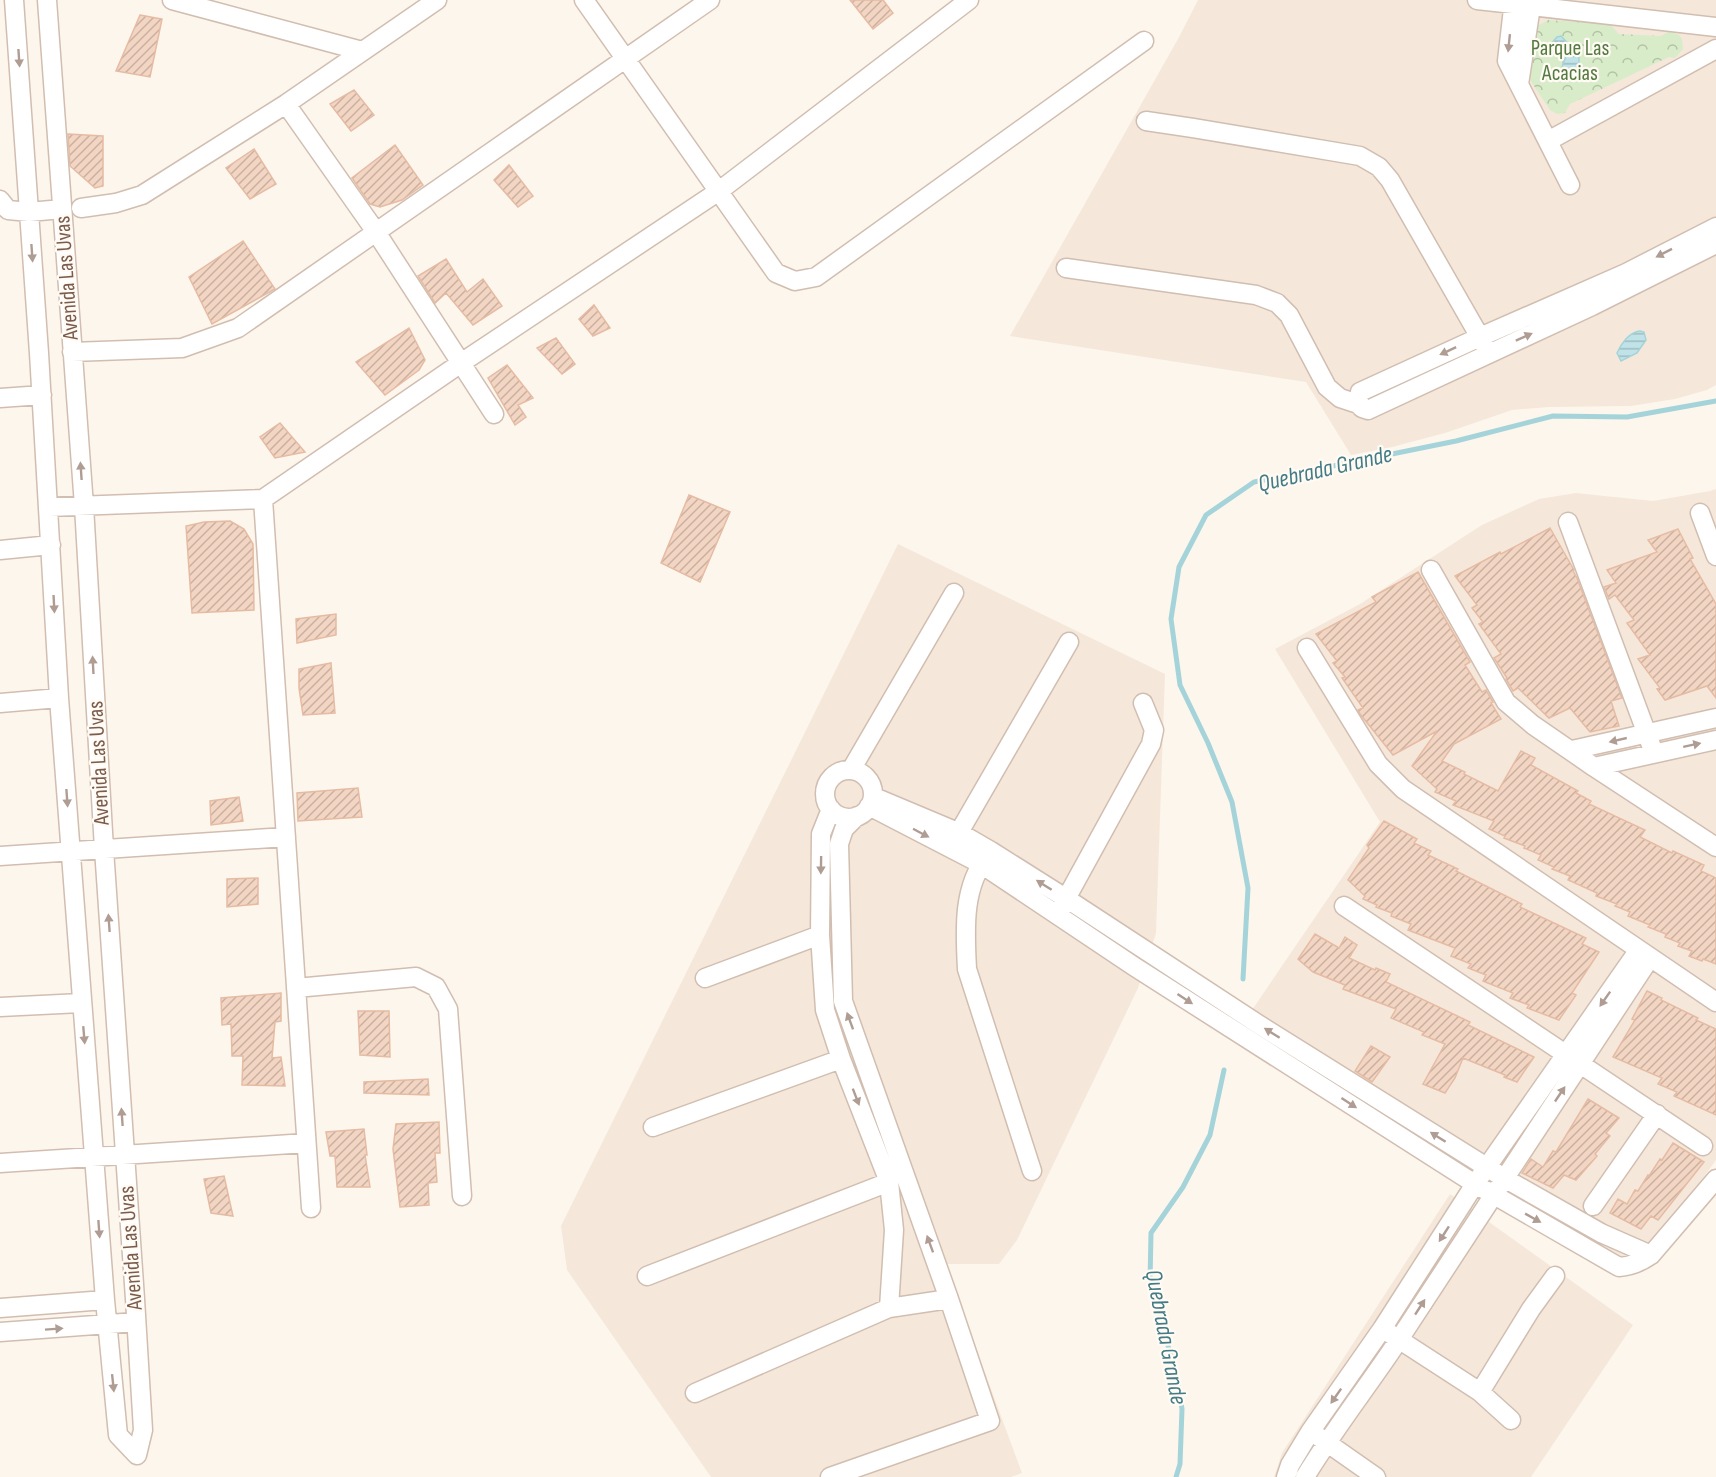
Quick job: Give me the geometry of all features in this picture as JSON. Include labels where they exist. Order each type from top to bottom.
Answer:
[{"type":"street","name":"Avenida Las Uvas","points":[[14,0],[42,395],[59,698],[107,1324],[136,1322],[104,849],[84,506],[47,0]]},
{"type":"street","points":[[172,0],[362,51]]},
{"type":"street","points":[[81,208],[116,203],[142,195],[286,104],[438,0]]},
{"type":"street","points":[[584,0],[776,273],[795,281],[816,277],[1144,41]]},
{"type":"street","points":[[72,352],[182,348],[238,328],[711,0]]},
{"type":"street","points":[[49,507],[263,499],[461,363],[719,191],[969,0]]},
{"type":"street","points":[[1477,0],[1522,3],[1716,27]]},
{"type":"street","points":[[1522,3],[1519,84],[1570,185]]},
{"type":"street","points":[[1548,141],[1716,49]]},
{"type":"street","points":[[286,104],[376,232],[494,414]]},
{"type":"street","points":[[1146,122],[1360,156],[1379,167],[1390,180],[1484,345]]},
{"type":"street","points":[[0,200],[8,210],[30,212],[62,209]]},
{"type":"street","points":[[1066,268],[1256,295],[1277,303],[1289,315],[1327,387],[1340,398],[1368,410],[1484,345],[1716,227]]},
{"type":"street","points":[[1484,345],[1592,306],[1716,244]]},
{"type":"street","points":[[0,398],[42,395]]},
{"type":"street","points":[[263,499],[311,1208]]},
{"type":"street","points":[[1700,513],[1716,556]]},
{"type":"street","points":[[1568,522],[1654,753]]},
{"type":"street","points":[[0,550],[51,545]]},
{"type":"street","points":[[1431,570],[1506,702],[1533,725],[1716,847]]},
{"type":"street","points":[[851,770],[954,593]]},
{"type":"street","points":[[955,841],[1069,642]]},
{"type":"street","points":[[1307,648],[1378,764],[1403,789],[1716,1002]]},
{"type":"street","points":[[0,703],[59,698]]},
{"type":"street","points":[[1057,915],[1151,744],[1154,730],[1143,703]]},
{"type":"street","points":[[1572,750],[1716,718]]},
{"type":"street","points":[[1594,767],[1716,740]]},
{"type":"street","points":[[830,1477],[990,1421],[950,1299],[843,1001],[839,844],[844,829],[866,806],[872,788],[869,781],[858,772],[851,770],[836,774],[826,786],[827,802],[831,809],[843,816],[850,817],[866,806]]},
{"type":"street","points":[[866,806],[955,841],[1067,899],[1258,1024],[1487,1168],[1601,1233],[1651,1255]]},
{"type":"street","points":[[831,809],[821,834],[820,935],[825,1010],[889,1182],[894,1230],[889,1308]]},
{"type":"street","points":[[0,856],[286,837]]},
{"type":"street","points":[[986,857],[1057,915],[1105,947],[1494,1196],[1619,1267],[1639,1263],[1651,1255],[1716,1179]]},
{"type":"street","points":[[986,857],[969,893],[965,938],[967,969],[1032,1171]]},
{"type":"street","points":[[1344,906],[1703,1146]]},
{"type":"street","points":[[1105,947],[1116,931]]},
{"type":"street","points":[[705,978],[820,935]]},
{"type":"street","points":[[1305,1477],[1326,1442],[1399,1340],[1494,1196],[1532,1120],[1644,954]]},
{"type":"street","points":[[296,988],[416,977],[436,987],[448,1009],[462,1196]]},
{"type":"street","points":[[0,1007],[81,1003]]},
{"type":"street","points":[[653,1127],[842,1059]]},
{"type":"street","points":[[1593,1206],[1656,1114]]},
{"type":"street","points":[[1286,1477],[1310,1432],[1382,1329],[1475,1184],[1532,1120]]},
{"type":"street","points":[[0,1163],[306,1143]]},
{"type":"street","points":[[647,1276],[889,1182]]},
{"type":"street","points":[[1480,1392],[1555,1276]]},
{"type":"street","points":[[695,1393],[889,1308],[950,1299]]},
{"type":"street","points":[[0,1308],[105,1300]]},
{"type":"street","points":[[0,1332],[107,1324],[118,1435],[137,1455],[142,1430],[136,1322]]},
{"type":"street","points":[[1382,1329],[1480,1392],[1511,1420]]},
{"type":"street","points":[[1310,1432],[1376,1477]]},
{"type":"shaded area","points":[[1198,0],[1716,0],[1716,385],[1707,390],[1675,399],[1631,406],[1512,410],[1445,433],[1351,455],[1306,382],[1010,336]]},
{"type":"shaded area","points":[[1716,489],[1716,1160],[1652,1249],[1620,1260],[1595,1249],[1252,1010],[1380,822],[1275,649],[1360,604],[1482,525],[1539,499],[1576,493],[1653,501]]},
{"type":"shaded area","points":[[898,544],[1165,674],[1156,933],[1138,988],[1017,1240],[999,1264],[945,1264],[1022,1473],[1011,1477],[711,1477],[567,1270],[561,1226]]},
{"type":"shaded area","points":[[1450,1194],[1633,1325],[1531,1477],[1274,1477],[1282,1453]]},
{"type":"green space","name":"Parque Las Acacias","points":[[1548,20],[1610,24],[1619,34],[1662,36],[1669,31],[1679,35],[1683,49],[1675,58],[1669,57],[1570,104],[1565,113],[1557,114],[1550,110],[1529,76],[1537,28]]},
{"type":"water","points":[[1561,36],[1579,57],[1579,64],[1574,70],[1564,72],[1562,66],[1566,55],[1552,47],[1551,44]]},
{"type":"water","points":[[1640,331],[1644,332],[1646,340],[1637,353],[1621,361],[1617,353],[1621,346],[1629,336]]},
{"type":"building","points":[[850,0],[883,0],[893,13],[873,29]]},
{"type":"building","points":[[140,15],[162,19],[150,77],[116,71]]},
{"type":"building","points":[[354,90],[374,115],[351,131],[330,104]]},
{"type":"building","points":[[68,134],[103,136],[103,186],[95,188],[70,166]]},
{"type":"building","points":[[395,145],[423,185],[402,200],[380,207],[370,204],[352,178]]},
{"type":"building","points":[[254,149],[276,184],[250,199],[226,168]]},
{"type":"building","points":[[509,165],[533,196],[518,207],[494,180]]},
{"type":"building","points":[[243,241],[275,289],[212,324],[189,277]]},
{"type":"building","points":[[446,259],[467,292],[483,279],[502,306],[473,325],[446,293],[435,303],[418,276]]},
{"type":"building","points":[[594,305],[610,328],[593,336],[579,319]]},
{"type":"building","points":[[409,328],[425,360],[419,370],[385,395],[356,362]]},
{"type":"building","points":[[556,338],[575,364],[562,374],[537,348]]},
{"type":"building","points":[[507,365],[533,398],[518,405],[526,417],[515,425],[488,378]]},
{"type":"building","points":[[280,423],[305,452],[275,458],[260,437]]},
{"type":"building","points":[[689,495],[730,512],[700,582],[661,563]]},
{"type":"building","points":[[230,521],[244,529],[253,544],[254,610],[192,613],[186,526],[204,522]]},
{"type":"building","points":[[1550,528],[1574,570],[1622,698],[1611,701],[1619,726],[1590,732],[1570,708],[1549,718],[1518,688],[1513,691],[1494,658],[1501,654],[1479,624],[1483,622],[1472,608],[1477,605],[1455,576]]},
{"type":"building","points":[[1678,529],[1693,558],[1690,559],[1716,604],[1716,698],[1707,686],[1665,700],[1657,689],[1660,688],[1638,659],[1650,655],[1627,623],[1634,620],[1615,595],[1609,599],[1604,587],[1616,583],[1607,570],[1657,552],[1648,540]]},
{"type":"building","points":[[1418,572],[1470,662],[1465,665],[1482,692],[1486,690],[1501,719],[1454,744],[1442,761],[1498,791],[1521,751],[1535,758],[1531,765],[1578,791],[1576,793],[1591,801],[1589,804],[1645,830],[1640,837],[1672,853],[1673,851],[1704,865],[1701,871],[1716,878],[1716,964],[1689,956],[1692,951],[1678,946],[1680,943],[1665,937],[1666,934],[1628,916],[1630,912],[1615,906],[1617,904],[1596,896],[1597,893],[1568,880],[1570,876],[1538,860],[1541,855],[1489,829],[1494,821],[1453,805],[1456,801],[1435,792],[1437,789],[1412,766],[1437,731],[1393,755],[1360,714],[1358,710],[1363,708],[1342,678],[1345,677],[1333,663],[1337,661],[1316,634],[1376,602],[1372,597]]},
{"type":"building","points":[[336,614],[336,635],[297,643],[296,619]]},
{"type":"building","points":[[331,663],[335,713],[303,715],[299,669]]},
{"type":"building","points":[[358,788],[362,817],[298,821],[297,793]]},
{"type":"building","points":[[239,797],[243,821],[211,825],[210,801]]},
{"type":"building","points":[[1384,821],[1417,839],[1414,843],[1431,851],[1428,855],[1522,904],[1520,907],[1586,938],[1582,944],[1599,952],[1572,993],[1576,995],[1559,1020],[1527,1008],[1529,1005],[1510,998],[1513,993],[1483,981],[1486,975],[1468,968],[1471,964],[1451,956],[1455,948],[1408,930],[1411,924],[1391,916],[1392,913],[1363,899],[1365,896],[1348,880],[1369,848],[1367,845]]},
{"type":"building","points":[[258,878],[258,904],[227,907],[227,879]]},
{"type":"building","points":[[1315,934],[1339,948],[1345,937],[1357,945],[1349,958],[1390,974],[1386,982],[1470,1022],[1468,1025],[1534,1057],[1517,1082],[1463,1058],[1455,1078],[1445,1093],[1423,1084],[1445,1044],[1422,1035],[1424,1032],[1391,1018],[1396,1009],[1343,989],[1345,985],[1313,972],[1298,959]]},
{"type":"building","points":[[1647,991],[1716,1029],[1716,1115],[1674,1096],[1677,1092],[1658,1084],[1662,1078],[1613,1057],[1635,1020],[1632,1019]]},
{"type":"building","points":[[281,993],[281,1021],[275,1022],[272,1058],[281,1057],[285,1086],[242,1085],[243,1056],[232,1056],[231,1024],[222,1025],[221,998]]},
{"type":"building","points":[[358,1011],[389,1011],[390,1057],[360,1055]]},
{"type":"building","points":[[1371,1046],[1390,1057],[1372,1082],[1355,1071]]},
{"type":"building","points":[[428,1079],[429,1095],[364,1093],[364,1082]]},
{"type":"building","points":[[1588,1099],[1619,1118],[1606,1133],[1610,1136],[1595,1154],[1597,1156],[1576,1180],[1564,1175],[1553,1188],[1522,1173],[1531,1159],[1543,1167],[1553,1151],[1556,1152]]},
{"type":"building","points":[[439,1122],[440,1153],[435,1153],[437,1182],[428,1183],[429,1205],[400,1207],[393,1149],[396,1124]]},
{"type":"building","points":[[364,1129],[370,1187],[337,1187],[335,1156],[330,1156],[326,1132]]},
{"type":"building","points":[[1673,1143],[1704,1162],[1658,1220],[1651,1216],[1641,1229],[1610,1213],[1618,1199],[1627,1204],[1635,1190],[1638,1191]]},
{"type":"building","points":[[224,1176],[233,1216],[211,1213],[204,1179]]},
{"type":"waterway","name":"Quebrada Grande","points":[[1243,979],[1248,888],[1232,802],[1208,743],[1180,685],[1171,619],[1179,567],[1206,515],[1254,482],[1456,441],[1553,416],[1627,417],[1716,401]]},
{"type":"waterway","name":"Quebrada Grande","points":[[1176,1477],[1180,1464],[1182,1409],[1176,1374],[1150,1282],[1151,1233],[1183,1187],[1210,1135],[1224,1070]]}]
